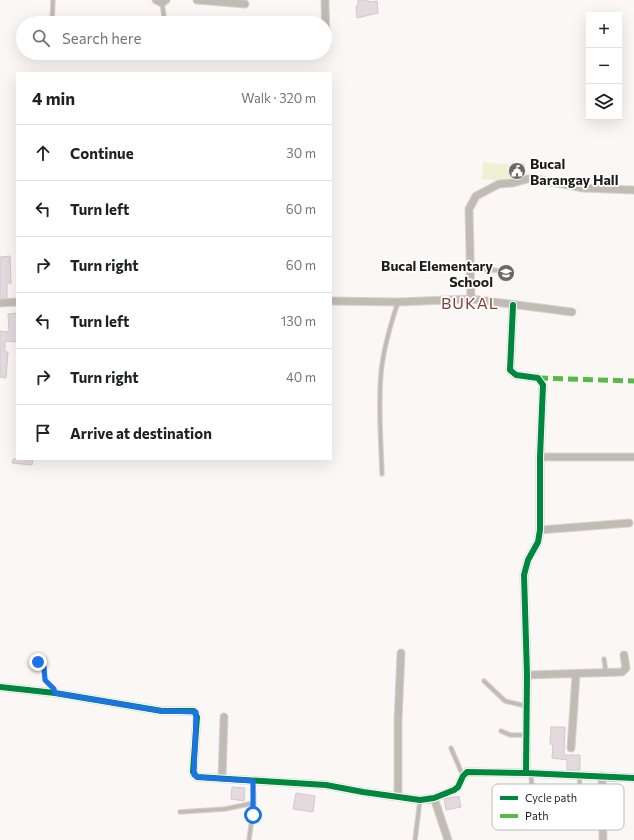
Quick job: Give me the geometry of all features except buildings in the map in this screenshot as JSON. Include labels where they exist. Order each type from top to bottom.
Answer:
[{"type":"street","points":[[197,0],[245,4]]},
{"type":"street","points":[[325,0],[325,16]]},
{"type":"street","points":[[472,299],[469,210],[476,196],[499,184],[513,183],[531,178],[583,188],[634,190]]},
{"type":"street","points":[[332,301],[398,302],[472,299],[572,312]]},
{"type":"street","points":[[0,303],[16,302]]},
{"type":"street","points":[[513,305],[510,370],[516,375],[538,378],[543,385],[540,457],[540,530],[538,542],[528,560],[524,575],[527,675],[526,735],[529,774]]},
{"type":"street","points":[[540,457],[634,457]]},
{"type":"street","points":[[540,530],[629,523]]},
{"type":"street","points":[[398,797],[398,721],[401,652]]},
{"type":"street","points":[[527,675],[606,674],[624,671],[626,668],[624,655]]},
{"type":"street","points":[[571,748],[576,675]]},
{"type":"street","points":[[0,687],[55,693],[162,711],[194,711],[197,714],[194,775],[197,777],[326,785],[420,800],[434,798],[456,789],[462,776],[470,772],[634,778]]},
{"type":"street","points":[[222,778],[224,717]]},
{"type":"street","points":[[602,776],[602,784]]},
{"type":"street","points":[[434,798],[448,840]]},
{"type":"street","points":[[603,830],[603,840]]},
{"type":"lane","points":[[52,16],[53,0]]},
{"type":"lane","points":[[161,1],[164,16]]},
{"type":"lane","points":[[470,268],[504,271]]},
{"type":"lane","points":[[382,474],[380,413],[381,374],[390,326],[398,302]]},
{"type":"lane","points":[[604,659],[606,674]]},
{"type":"lane","points":[[38,662],[44,667],[45,680],[54,689],[55,693]]},
{"type":"lane","points":[[484,681],[505,701],[526,706]]},
{"type":"lane","points":[[501,731],[510,735],[526,735]]},
{"type":"lane","points":[[451,748],[462,776]]},
{"type":"lane","points":[[529,774],[531,784]]},
{"type":"lane","points":[[580,775],[580,784]]},
{"type":"lane","points":[[249,840],[254,803],[253,781]]},
{"type":"lane","points":[[415,840],[420,800]]},
{"type":"lane","points":[[180,812],[225,809],[254,803]]},
{"type":"green space","points":[[483,162],[513,165],[511,182],[482,179]]},
{"type":"marked path","points":[[538,378],[634,381]]},
{"type":"cycle path","points":[[513,305],[510,370],[516,375],[538,378],[543,385],[540,457],[540,530],[538,542],[528,560],[524,575],[527,675],[526,773],[634,778]]},
{"type":"cycle path","points":[[0,687],[55,693],[162,711],[194,711],[197,717],[193,772],[197,777],[326,785],[420,800],[434,798],[454,790],[458,787],[463,776],[467,772],[526,773]]},
{"type":"place","name":"Bucal Barangay Hall","points":[[517,171]]},
{"type":"place","name":"Bucal Elementary School","points":[[506,273]]},
{"type":"district","name":"BUKAL","points":[[470,302]]},
{"type":"route","points":[[38,662],[44,667],[45,680],[54,689],[55,693],[162,711],[196,712],[194,775],[197,777],[253,781],[253,815]]}]
